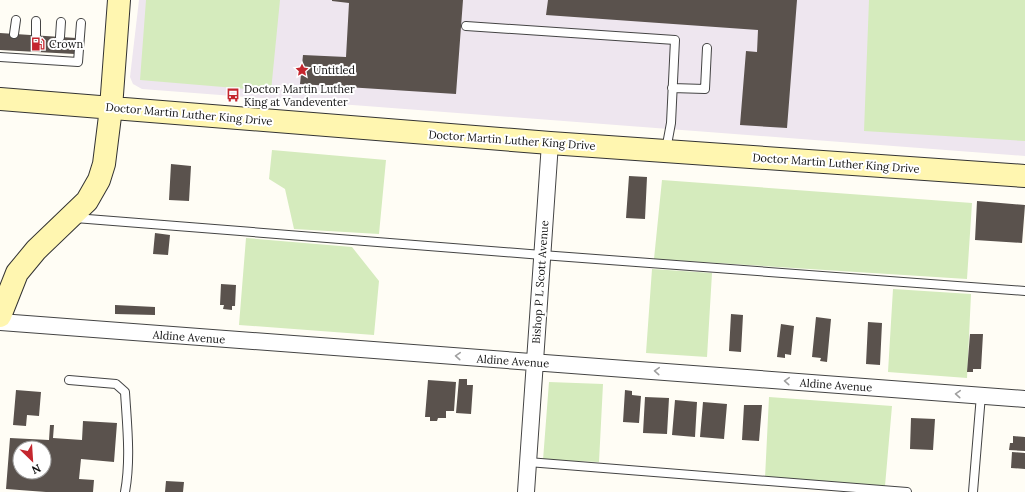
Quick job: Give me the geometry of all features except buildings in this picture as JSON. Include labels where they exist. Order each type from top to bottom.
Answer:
[{"type":"main road","points":[[0,316],[17,273],[36,250],[88,201],[99,180],[104,164],[111,108],[119,0]]},
{"type":"main road","name":"Doctor Martin Luther King Drive","points":[[0,100],[550,143],[1025,176]]},
{"type":"street","name":"Bishop P L Scott Avenue","points":[[526,492],[550,143]]},
{"type":"street","name":"Aldine Avenue","points":[[0,322],[1025,399]]},
{"type":"lane","points":[[14,34],[16,20]]},
{"type":"lane","points":[[36,21],[36,35]]},
{"type":"lane","points":[[60,37],[61,22]]},
{"type":"lane","points":[[0,57],[12,54],[59,57],[78,62],[81,22]]},
{"type":"lane","points":[[466,26],[675,40],[670,126],[665,151]]},
{"type":"lane","points":[[672,88],[705,88],[707,48]]},
{"type":"lane","points":[[70,217],[542,255],[1025,290]]},
{"type":"lane","points":[[69,380],[116,384],[125,392],[128,433],[128,476],[125,492]]},
{"type":"lane","points":[[973,492],[981,395]]},
{"type":"lane","points":[[528,462],[907,492]]},
{"type":"shaded area","points":[[139,0],[1025,0],[1025,156],[142,89],[133,84],[130,77]]},
{"type":"green space","points":[[146,0],[280,0],[271,91],[140,80]]},
{"type":"green space","points":[[869,0],[1025,0],[1025,141],[864,131]]},
{"type":"green space","points":[[272,150],[386,160],[379,234],[294,229],[285,189],[269,179]]},
{"type":"green space","points":[[662,180],[972,203],[967,279],[654,259]]},
{"type":"green space","points":[[246,238],[352,247],[379,281],[374,335],[239,325]]},
{"type":"green space","points":[[652,269],[712,273],[707,357],[646,353]]},
{"type":"green space","points":[[893,289],[971,294],[967,378],[888,372]]},
{"type":"green space","points":[[549,382],[603,384],[599,462],[543,460]]},
{"type":"green space","points":[[769,397],[892,406],[885,486],[765,478]]},
{"type":"place","name":"Crown","points":[[38,44]]},
{"type":"place","name":"Untitled","points":[[302,70]]},
{"type":"place","name":"Doctor Martin Luther King at Vandeventer","points":[[233,95]]}]
